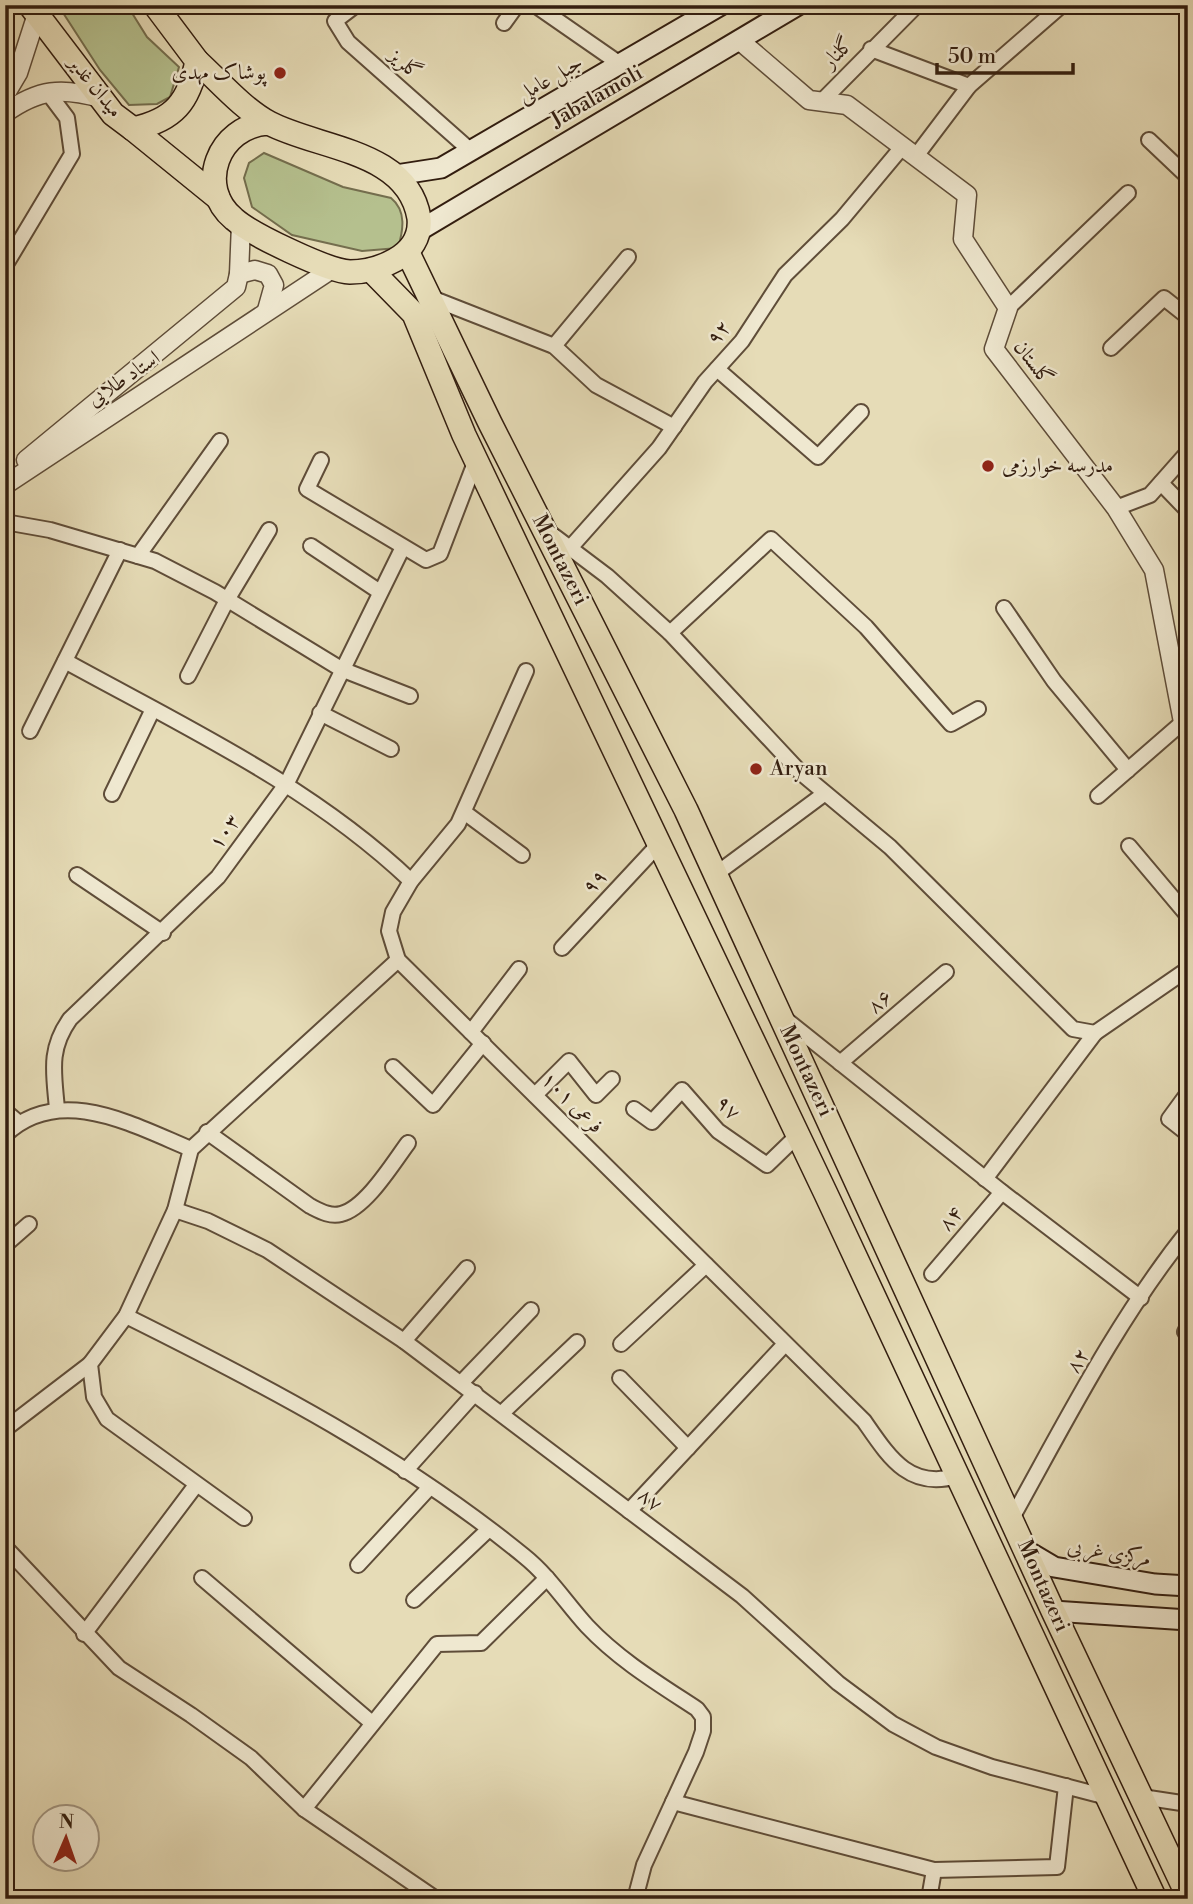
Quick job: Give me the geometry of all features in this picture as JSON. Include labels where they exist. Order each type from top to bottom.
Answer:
[{"type":"main road","points":[[133,129],[218,198],[233,219],[277,245],[348,272],[381,268],[408,253],[420,230],[416,202],[396,175],[361,156],[268,123],[197,61],[155,5]]},
{"type":"main road","name":"جبل عاملی","points":[[396,175],[441,168],[721,5]]},
{"type":"main road","name":"Jabalamoli","points":[[420,230],[798,5]]},
{"type":"main road","name":"میدان غدیر","points":[[34,10],[113,114],[133,129],[154,124],[176,111],[192,84],[197,61]]},
{"type":"main road","points":[[218,198],[216,173],[220,150],[236,132],[254,124],[268,123]]},
{"type":"main road","name":"Montazeri","points":[[408,253],[716,874],[1053,1611],[1188,1896]]},
{"type":"main road","name":"Montazeri","points":[[370,270],[414,314],[476,460],[798,1135],[1155,1899]]},
{"type":"main road","name":"مرکزی غربی","points":[[1027,1551],[1054,1567],[1155,1584],[1188,1586]]},
{"type":"main road","points":[[1053,1611],[1188,1620]]},
{"type":"street","name":"گلریز","points":[[356,5],[335,21],[348,42],[471,151]]},
{"type":"street","points":[[504,23],[517,5]]},
{"type":"street","points":[[535,5],[621,64]]},
{"type":"street","name":"گلنار","points":[[821,102],[916,5]]},
{"type":"street","name":"۹۲","points":[[570,548],[674,427],[717,369],[742,341],[785,275],[910,151],[970,86],[1062,5]]},
{"type":"street","points":[[5,95],[18,73],[34,10]]},
{"type":"street","points":[[739,40],[809,100],[847,105],[967,195],[963,239],[1007,308],[1128,193]]},
{"type":"street","points":[[871,49],[970,86]]},
{"type":"street","points":[[5,113],[29,96],[73,90],[101,98]]},
{"type":"street","points":[[5,266],[72,154],[68,118],[49,94]]},
{"type":"street","points":[[1149,140],[1188,177]]},
{"type":"street","points":[[241,224],[239,274],[256,270],[268,274],[274,285],[267,310]]},
{"type":"street","points":[[554,346],[628,257]]},
{"type":"street","name":"استاد طلایی","points":[[5,485],[335,267]]},
{"type":"street","name":"استاد طلایی","points":[[5,477],[236,287],[239,274]]},
{"type":"street","points":[[429,297],[554,346],[596,385],[674,427]]},
{"type":"street","points":[[1111,348],[1164,298],[1188,317]]},
{"type":"street","name":"گلستان","points":[[1007,308],[994,349],[1116,508],[1154,570],[1185,725]]},
{"type":"street","points":[[717,369],[818,457],[861,412]]},
{"type":"street","points":[[138,556],[220,441]]},
{"type":"street","points":[[1116,508],[1150,495],[1188,453]]},
{"type":"street","points":[[321,460],[307,489],[426,560],[440,554],[476,460]]},
{"type":"street","points":[[1161,482],[1188,511]]},
{"type":"street","points":[[5,522],[50,530],[155,561],[227,600],[341,669],[410,696]]},
{"type":"street","points":[[543,528],[670,633],[824,794],[890,847],[1062,1021],[1084,1034],[1095,1033]]},
{"type":"street","points":[[188,676],[227,600],[269,530]]},
{"type":"street","points":[[670,633],[771,539],[866,626],[951,724],[978,709]]},
{"type":"street","points":[[311,546],[380,592]]},
{"type":"street","name":"۱۰۳","points":[[57,1109],[53,1057],[58,1037],[70,1019],[163,933],[218,877],[287,783],[402,547]]},
{"type":"street","points":[[30,731],[120,550]]},
{"type":"street","points":[[1004,608],[1054,681],[1128,771]]},
{"type":"street","points":[[65,661],[287,783],[373,845],[411,881]]},
{"type":"street","points":[[5,1429],[90,1364],[126,1316],[174,1210],[191,1149],[398,960],[389,931],[393,912],[411,881],[458,824],[526,671]]},
{"type":"street","points":[[112,794],[153,709]]},
{"type":"street","points":[[320,713],[391,749]]},
{"type":"street","points":[[1098,796],[1185,725]]},
{"type":"street","points":[[716,874],[824,794]]},
{"type":"street","points":[[464,813],[522,855]]},
{"type":"street","name":"۹۹","points":[[562,948],[659,844]]},
{"type":"street","points":[[1129,846],[1188,916]]},
{"type":"street","points":[[77,875],[163,933]]},
{"type":"street","name":"فرعی ۱۰۱","points":[[398,960],[864,1422],[888,1455],[921,1479],[937,1482],[957,1476]]},
{"type":"street","points":[[471,1032],[519,969]]},
{"type":"street","points":[[985,1179],[1095,1033],[1188,969]]},
{"type":"street","name":"۸۶","points":[[840,1063],[946,972]]},
{"type":"street","points":[[780,1015],[985,1179],[1141,1298]]},
{"type":"street","points":[[393,1067],[433,1105],[482,1043]]},
{"type":"street","points":[[535,1095],[569,1061],[596,1095],[612,1079]]},
{"type":"street","name":"۹۷","points":[[634,1109],[652,1122],[682,1090],[718,1131],[766,1165],[798,1135]]},
{"type":"street","points":[[1188,1093],[1169,1119],[1188,1134]]},
{"type":"street","points":[[5,1135],[19,1123],[57,1109],[98,1114],[191,1149]]},
{"type":"street","points":[[5,1111],[19,1123]]},
{"type":"street","points":[[207,1132],[310,1206],[327,1214],[341,1214],[365,1199],[408,1143]]},
{"type":"street","name":"۸۴","points":[[932,1273],[1002,1192]]},
{"type":"street","name":"۸۷","points":[[174,1210],[208,1221],[267,1250],[404,1341],[742,1596],[838,1683],[894,1724],[947,1751],[1107,1797]]},
{"type":"street","points":[[5,1245],[29,1224]]},
{"type":"street","name":"۸۲","points":[[1012,1518],[1141,1298],[1188,1231]]},
{"type":"street","points":[[621,1344],[706,1265]]},
{"type":"street","points":[[404,1341],[467,1268]]},
{"type":"street","points":[[461,1383],[531,1310]]},
{"type":"street","points":[[126,1316],[272,1389],[430,1487],[547,1577],[587,1626],[624,1660],[697,1709],[703,1717],[703,1731],[644,1865],[635,1899]]},
{"type":"street","points":[[502,1413],[577,1342]]},
{"type":"street","points":[[629,1511],[785,1343]]},
{"type":"street","points":[[90,1364],[94,1397],[107,1419],[244,1518]]},
{"type":"street","points":[[620,1378],[688,1448]]},
{"type":"street","points":[[405,1471],[475,1393]]},
{"type":"street","points":[[84,1634],[196,1485]]},
{"type":"street","points":[[358,1565],[430,1487]]},
{"type":"street","points":[[414,1600],[488,1530]]},
{"type":"street","points":[[5,1547],[84,1634],[119,1668],[251,1758],[304,1809],[436,1899]]},
{"type":"street","points":[[304,1809],[437,1644],[481,1643],[547,1577]]},
{"type":"street","points":[[202,1578],[372,1723]]},
{"type":"street","points":[[673,1802],[934,1870],[1057,1867],[1066,1786]]},
{"type":"street","points":[[1142,1797],[1188,1804]]},
{"type":"street","points":[[929,1899],[934,1870]]},
{"type":"green space","points":[[58,5],[127,5],[147,37],[179,67],[170,97],[157,104],[129,105],[100,70]]},
{"type":"green space","points":[[264,153],[343,187],[391,198],[402,215],[398,248],[362,251],[292,235],[252,207],[244,178],[249,163]]},
{"type":"place","name":"پوشاک مهدی","points":[[280,73]]},
{"type":"place","name":"مدرسه خوارزمی","points":[[988,466]]},
{"type":"place","name":"Aryan","points":[[756,769]]}]
